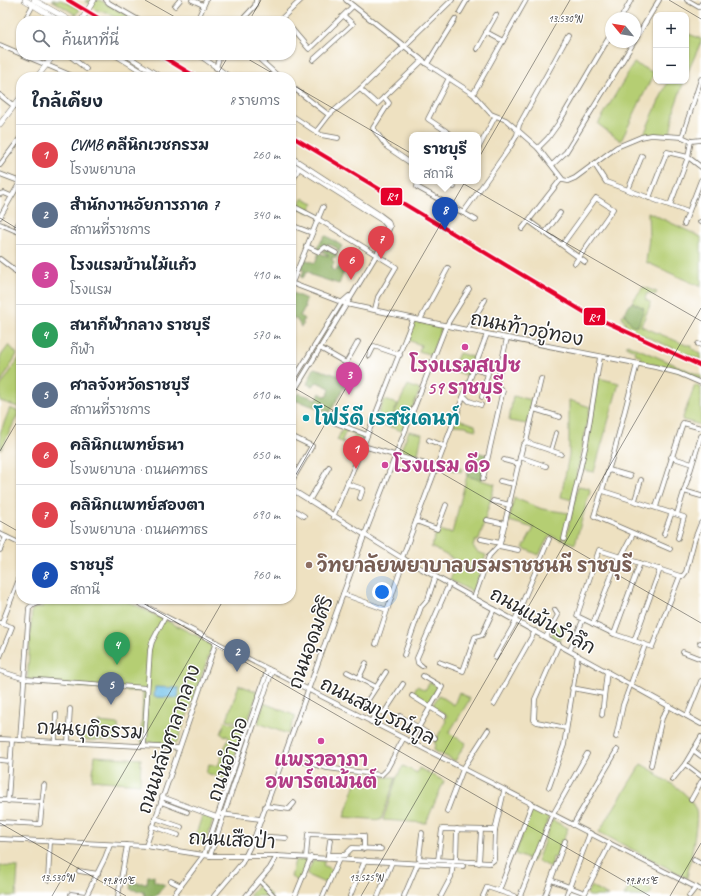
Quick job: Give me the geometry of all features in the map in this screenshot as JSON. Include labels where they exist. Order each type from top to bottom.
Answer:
[{"type":"main road","points":[[25,0],[61,16]]},
{"type":"main road","points":[[84,16],[94,0]]},
{"type":"main road","points":[[34,3],[52,16]]},
{"type":"main road","points":[[41,72],[50,60]]},
{"type":"main road","points":[[0,124],[2,117],[16,103]]},
{"type":"street","points":[[106,0],[131,16]]},
{"type":"street","points":[[175,6],[180,0]]},
{"type":"street","points":[[192,0],[204,5]]},
{"type":"street","points":[[198,16],[206,0]]},
{"type":"street","points":[[246,16],[255,6],[256,0]]},
{"type":"street","points":[[286,16],[301,0]]},
{"type":"street","points":[[346,0],[427,64],[473,94],[486,110],[496,117],[506,120],[538,148],[561,179],[568,181],[575,178],[595,165],[617,147],[641,137],[652,135],[682,137],[691,141],[701,140]]},
{"type":"street","points":[[316,132],[329,115],[360,89],[452,0]]},
{"type":"street","points":[[460,12],[467,0]]},
{"type":"street","points":[[473,94],[526,0]]},
{"type":"street","points":[[624,12],[631,0]]},
{"type":"street","points":[[641,30],[659,0]]},
{"type":"street","points":[[687,0],[699,7],[701,4]]},
{"type":"street","points":[[27,16],[34,3]]},
{"type":"street","points":[[296,34],[309,49],[353,6]]},
{"type":"street","points":[[477,49],[496,15]]},
{"type":"street","points":[[313,60],[353,24],[344,16]]},
{"type":"street","points":[[427,64],[455,19]]},
{"type":"street","points":[[486,32],[503,41]]},
{"type":"street","points":[[463,213],[510,147],[538,90],[568,36]]},
{"type":"street","points":[[538,148],[548,138],[558,124],[605,44]]},
{"type":"street","points":[[0,45],[16,52]]},
{"type":"street","points":[[552,165],[566,152],[630,48]]},
{"type":"street","points":[[35,60],[60,72]]},
{"type":"street","points":[[75,60],[86,69]]},
{"type":"street","points":[[124,60],[143,72]]},
{"type":"street","points":[[134,60],[153,72]]},
{"type":"street","points":[[206,60],[222,72]]},
{"type":"street","points":[[216,68],[218,60]]},
{"type":"street","points":[[260,60],[274,72]]},
{"type":"street","points":[[360,89],[377,104],[423,60]]},
{"type":"street","points":[[444,132],[428,119],[449,78]]},
{"type":"street","points":[[682,137],[701,79]]},
{"type":"street","points":[[296,90],[329,115]]},
{"type":"street","points":[[0,95],[14,106]]},
{"type":"street","points":[[384,97],[389,103],[373,128],[387,147],[409,162]]},
{"type":"street","points":[[481,146],[496,117]]},
{"type":"street","points":[[296,118],[324,136],[338,138]]},
{"type":"street","points":[[670,205],[688,157],[691,141]]},
{"type":"street","points":[[0,165],[16,144]]},
{"type":"street","points":[[649,198],[667,152],[688,157],[701,167]]},
{"type":"street","points":[[628,190],[642,156]]},
{"type":"street","points":[[296,160],[380,215],[389,224],[387,234],[377,254],[296,388]]},
{"type":"street","points":[[595,165],[606,182],[688,212]]},
{"type":"street","points":[[296,166],[383,220],[387,226],[387,234]]},
{"type":"street","points":[[296,174],[299,168]]},
{"type":"street","points":[[0,174],[16,180]]},
{"type":"street","points":[[522,229],[561,179]]},
{"type":"street","points":[[684,224],[701,180]]},
{"type":"street","points":[[418,184],[417,187],[476,220]]},
{"type":"street","points":[[448,184],[454,187]]},
{"type":"street","points":[[0,217],[16,189]]},
{"type":"street","points":[[0,194],[4,192],[11,196]]},
{"type":"street","points":[[562,245],[596,198],[613,209],[574,263]]},
{"type":"street","points":[[296,272],[323,207]]},
{"type":"street","points":[[296,208],[377,254],[396,267],[378,297],[375,310]]},
{"type":"street","points":[[545,233],[560,213]]},
{"type":"street","points":[[529,221],[585,262]]},
{"type":"street","points":[[0,224],[16,231]]},
{"type":"street","points":[[296,227],[312,233]]},
{"type":"street","points":[[306,246],[319,252],[326,247],[336,253]]},
{"type":"street","points":[[0,259],[15,271]]},
{"type":"street","points":[[420,320],[448,268]]},
{"type":"street","name":"ถนนท้าวอู่ทอง","points":[[296,285],[341,303],[446,326],[615,359],[678,373],[701,383]]},
{"type":"street","name":"ถนนอุดมศิริ","points":[[214,896],[246,856],[255,836],[343,594],[446,326],[469,289]]},
{"type":"street","points":[[296,376],[341,303],[352,294]]},
{"type":"street","points":[[467,330],[485,300]]},
{"type":"street","points":[[333,517],[348,484],[400,355],[413,318]]},
{"type":"street","points":[[376,644],[416,521],[487,334]]},
{"type":"street","points":[[483,479],[503,391],[497,386],[496,382],[507,338]]},
{"type":"street","points":[[320,348],[346,363],[358,342]]},
{"type":"street","points":[[369,356],[374,346],[400,355]]},
{"type":"street","points":[[564,540],[586,444],[600,357]]},
{"type":"street","points":[[637,364],[609,470],[594,516],[670,549]]},
{"type":"street","points":[[473,369],[488,373],[482,397]]},
{"type":"street","points":[[474,598],[489,556],[499,545],[510,505],[523,445],[526,442],[541,379]]},
{"type":"street","points":[[464,396],[469,401],[481,405]]},
{"type":"street","points":[[534,410],[560,417]]},
{"type":"street","points":[[328,420],[367,436]]},
{"type":"street","points":[[656,507],[671,457],[683,424],[701,428]]},
{"type":"street","points":[[551,450],[556,433]]},
{"type":"street","points":[[677,514],[701,436]]},
{"type":"street","points":[[296,438],[312,446],[296,473]]},
{"type":"street","points":[[429,440],[444,446]]},
{"type":"street","points":[[526,442],[561,454]]},
{"type":"street","points":[[363,446],[436,467]]},
{"type":"street","points":[[520,457],[546,466]]},
{"type":"street","points":[[671,457],[692,464]]},
{"type":"street","points":[[504,460],[519,464]]},
{"type":"street","points":[[309,501],[329,467]]},
{"type":"street","points":[[609,470],[630,476]]},
{"type":"street","points":[[635,500],[642,480]]},
{"type":"street","points":[[500,481],[514,484]]},
{"type":"street","points":[[348,484],[363,490],[360,498]]},
{"type":"street","points":[[603,491],[635,500],[684,517],[678,538]]},
{"type":"street","points":[[684,491],[701,496]]},
{"type":"street","name":"ถนนแม้นรำลึก","points":[[296,492],[333,517],[403,559],[494,610],[570,650],[701,724]]},
{"type":"street","points":[[493,501],[510,505]]},
{"type":"street","points":[[416,521],[437,529],[446,505]]},
{"type":"street","points":[[296,511],[304,516]]},
{"type":"street","points":[[664,534],[672,512]]},
{"type":"street","points":[[487,520],[505,524]]},
{"type":"street","points":[[680,576],[599,550],[576,616],[614,634],[652,647],[680,576],[683,576],[686,572],[694,541],[701,523]]},
{"type":"street","points":[[0,534],[16,542]]},
{"type":"street","points":[[593,624],[620,556],[633,534]]},
{"type":"street","points":[[0,550],[6,537]]},
{"type":"street","points":[[481,539],[518,550]]},
{"type":"street","points":[[496,658],[516,621],[549,540]]},
{"type":"street","points":[[614,634],[640,563]]},
{"type":"street","points":[[634,641],[660,569]]},
{"type":"street","points":[[404,654],[421,607],[428,599],[435,577]]},
{"type":"street","points":[[422,666],[418,663],[417,658],[449,584]]},
{"type":"street","points":[[0,658],[12,627],[1,623],[16,586]]},
{"type":"street","points":[[343,594],[387,610]]},
{"type":"street","points":[[20,740],[29,608],[32,605],[36,604]]},
{"type":"street","name":"ถนนสมบูรณ์กูล","points":[[140,604],[504,791],[701,890]]},
{"type":"street","points":[[439,662],[463,670],[475,637],[482,635],[494,610]]},
{"type":"street","points":[[546,637],[558,615],[555,610]]},
{"type":"street","points":[[144,745],[147,688],[152,642],[165,617]]},
{"type":"street","points":[[570,650],[583,620]]},
{"type":"street","points":[[494,704],[535,631]]},
{"type":"street","name":"ถนนหลังศาลากลาง","points":[[146,846],[216,642]]},
{"type":"street","points":[[559,644],[535,699],[534,720],[537,722],[566,728]]},
{"type":"street","points":[[616,737],[623,705],[632,685],[644,648]]},
{"type":"street","points":[[683,652],[701,659]]},
{"type":"street","points":[[549,788],[564,745],[578,655]]},
{"type":"street","points":[[359,678],[366,663]]},
{"type":"street","name":"ถนนอำเภอ","points":[[210,856],[220,816],[249,727],[270,670]]},
{"type":"street","name":"ถนนอำเภอ","points":[[173,896],[204,855],[220,816],[270,670]]},
{"type":"street","points":[[0,671],[25,679],[147,688]]},
{"type":"street","points":[[347,672],[376,687]]},
{"type":"street","points":[[386,672],[366,703],[384,713],[403,684]]},
{"type":"street","points":[[602,715],[607,672]]},
{"type":"street","points":[[410,742],[442,687],[423,676]]},
{"type":"street","points":[[686,716],[701,681]]},
{"type":"street","points":[[572,688],[604,694]]},
{"type":"street","points":[[412,696],[444,716]]},
{"type":"street","points":[[651,765],[662,718],[669,706]]},
{"type":"street","points":[[68,742],[70,709]]},
{"type":"street","points":[[371,722],[378,709]]},
{"type":"street","points":[[55,741],[56,714]]},
{"type":"street","points":[[400,716],[435,738]]},
{"type":"street","points":[[447,811],[463,769],[488,730]]},
{"type":"street","points":[[672,780],[685,764],[701,736]]},
{"type":"street","name":"ถนนยุติธรรม","points":[[0,739],[180,748]]},
{"type":"street","points":[[283,756],[327,768],[381,775],[387,769],[403,739]]},
{"type":"street","points":[[8,801],[12,740]]},
{"type":"street","points":[[573,825],[617,750]]},
{"type":"street","points":[[693,750],[701,756]]},
{"type":"street","points":[[520,896],[554,815],[587,754]]},
{"type":"street","points":[[0,760],[10,762]]},
{"type":"street","points":[[685,764],[701,776]]},
{"type":"street","points":[[691,800],[701,782]]},
{"type":"street","points":[[0,822],[40,824],[44,785]]},
{"type":"street","points":[[422,833],[419,859],[455,863],[490,863],[494,860],[495,830],[504,791]]},
{"type":"street","points":[[162,797],[220,816],[260,819]]},
{"type":"street","points":[[0,800],[42,802]]},
{"type":"street","points":[[161,802],[187,812]]},
{"type":"street","points":[[265,806],[289,810],[294,803]]},
{"type":"street","points":[[499,891],[532,804]]},
{"type":"street","points":[[155,818],[181,827]]},
{"type":"street","points":[[152,826],[178,835]]},
{"type":"street","points":[[438,860],[442,829],[495,830]]},
{"type":"street","points":[[441,896],[451,877],[455,863],[457,829]]},
{"type":"street","points":[[479,863],[481,830]]},
{"type":"street","points":[[566,896],[590,833]]},
{"type":"street","points":[[295,896],[309,857],[308,834],[364,836],[364,849]]},
{"type":"street","points":[[255,836],[286,838]]},
{"type":"street","name":"ถนนเสือป่า","points":[[0,839],[146,846],[210,856],[328,857],[392,862],[455,863],[463,866]]},
{"type":"street","points":[[330,840],[328,857],[342,856],[352,848],[380,849]]},
{"type":"street","points":[[48,880],[50,841]]},
{"type":"street","points":[[544,896],[565,841]]},
{"type":"street","points":[[551,880],[585,893],[610,844]]},
{"type":"street","points":[[71,894],[86,896],[98,874],[110,845]]},
{"type":"street","points":[[118,896],[127,845]]},
{"type":"street","points":[[246,896],[260,881],[277,856]]},
{"type":"street","points":[[323,896],[339,859]]},
{"type":"street","points":[[350,896],[365,860]]},
{"type":"street","points":[[694,860],[701,864]]},
{"type":"street","points":[[378,896],[392,862]]},
{"type":"street","points":[[404,896],[418,863]]},
{"type":"street","points":[[79,871],[98,874]]},
{"type":"street","points":[[171,881],[181,886]]},
{"type":"street","points":[[260,881],[274,896]]},
{"type":"street","points":[[483,896],[487,887],[514,896]]},
{"type":"street","points":[[689,896],[696,887]]},
{"type":"green space","points":[[52,0],[61,0],[80,9],[76,15]]},
{"type":"green space","points":[[86,0],[100,0],[128,16],[113,16],[96,10],[88,2],[86,3]]},
{"type":"green space","points":[[689,34],[701,39],[689,69]]},
{"type":"green space","points":[[634,63],[653,72],[621,141],[598,124]]},
{"type":"green space","points":[[667,84],[683,84],[675,106],[670,135],[644,134]]},
{"type":"green space","points":[[303,198],[314,203],[308,212],[298,207]]},
{"type":"green space","points":[[648,212],[701,237],[701,287],[646,262],[649,238]]},
{"type":"green space","points":[[325,235],[342,246],[338,253],[337,248],[329,244],[319,250],[317,248]]},
{"type":"green space","points":[[326,249],[337,255],[336,258],[333,257],[332,259],[334,263],[331,269],[335,271],[340,266],[345,269],[339,284],[311,275],[311,273],[307,271],[303,278],[301,277],[304,270],[300,269],[304,259],[315,263],[319,253],[328,256],[322,251]]},
{"type":"green space","points":[[643,287],[657,292],[655,295],[647,293],[645,299],[651,303],[641,326],[686,345],[692,345],[692,349],[701,353],[701,360],[635,332],[626,324],[622,316],[624,313],[628,320],[644,308],[632,302]]},
{"type":"green space","points":[[296,294],[306,299],[305,307],[300,316],[304,319],[302,322],[304,324],[301,327],[297,320]]},
{"type":"green space","points":[[632,302],[644,308],[638,326],[632,325],[624,313]]},
{"type":"green space","points":[[415,321],[441,328],[431,355],[419,351],[421,345],[408,340]]},
{"type":"green space","points":[[627,344],[701,376],[701,380],[672,369],[640,361],[641,357],[634,353],[635,350],[627,347]]},
{"type":"green space","points":[[9,345],[16,353],[16,356],[0,384],[0,357]]},
{"type":"green space","points":[[459,353],[476,358],[469,376],[452,370]]},
{"type":"green space","points":[[16,363],[16,406],[0,401],[0,387]]},
{"type":"green space","points":[[314,368],[349,379],[330,412],[296,401],[298,393],[317,399],[320,393],[324,396],[328,395],[330,388],[317,382],[312,386],[307,384]]},
{"type":"green space","points":[[598,378],[619,383],[594,472],[582,470]]},
{"type":"green space","points":[[408,385],[420,390],[402,431],[388,426]]},
{"type":"green space","points":[[695,385],[701,388],[701,425],[682,420]]},
{"type":"green space","points":[[513,396],[532,400],[527,424],[509,421]]},
{"type":"green space","points":[[384,400],[398,404],[387,426],[375,421]]},
{"type":"green space","points":[[569,400],[590,407],[572,500],[561,497],[569,455]]},
{"type":"green space","points":[[10,408],[16,411],[16,418],[1,450],[0,433]]},
{"type":"green space","points":[[459,411],[458,419],[475,425],[476,430],[468,428],[467,426],[453,425]]},
{"type":"green space","points":[[343,428],[363,436],[360,442],[353,439],[355,434],[346,431],[342,440],[344,443],[337,440]]},
{"type":"green space","points":[[409,431],[422,434],[417,459],[399,454]]},
{"type":"green space","points":[[473,451],[487,455],[481,480],[467,476]]},
{"type":"green space","points":[[441,459],[462,469],[461,472],[439,466]]},
{"type":"green space","points":[[467,476],[495,484],[479,540],[475,541],[473,546],[477,552],[486,555],[473,592],[450,580],[457,561],[431,547],[437,531],[452,533]]},
{"type":"green space","points":[[578,486],[589,488],[590,491],[575,544],[565,541]]},
{"type":"green space","points":[[514,498],[542,509],[569,513],[562,540],[551,536],[548,538],[539,555],[523,548],[534,528],[509,521]]},
{"type":"green space","points":[[44,604],[133,604],[209,642],[212,647],[177,743],[141,742],[143,692],[27,683],[32,610],[34,608],[42,608]]},
{"type":"green space","points":[[565,622],[569,624],[559,641],[551,636],[557,625],[562,628]]},
{"type":"green space","points":[[430,682],[439,687],[429,704],[413,693],[417,686],[425,690]]},
{"type":"green space","points":[[239,685],[258,692],[246,725],[227,719]]},
{"type":"green space","points":[[459,692],[470,699],[449,733],[466,743],[455,761],[433,750],[436,744],[434,743],[446,721],[445,719],[447,715],[432,706],[439,695],[454,705]]},
{"type":"green space","points":[[264,703],[296,716],[288,734],[258,723]]},
{"type":"green space","points":[[225,721],[245,727],[227,779],[206,773],[209,764],[218,766],[229,737],[221,734]]},
{"type":"green space","points":[[99,722],[118,724],[119,741],[80,740],[81,733],[98,734]]},
{"type":"green space","points":[[95,756],[141,759],[140,784],[92,780]]},
{"type":"green space","points":[[641,764],[657,773],[656,775],[668,781],[685,794],[696,811],[697,816],[695,833],[687,878],[599,832]]},
{"type":"green space","points":[[403,766],[417,773],[419,768],[444,781],[426,823],[383,820],[397,777]]},
{"type":"green space","points":[[358,777],[396,777],[381,820],[344,817]]},
{"type":"green space","points":[[531,809],[549,817],[533,861],[515,854]]},
{"type":"green space","points":[[204,815],[214,818],[205,843],[194,840],[202,816]]},
{"type":"green space","points":[[552,820],[568,828],[556,858],[553,857],[551,867],[537,861]]},
{"type":"green space","points":[[295,860],[309,860],[300,882],[291,877]]},
{"type":"green space","points":[[313,860],[325,861],[323,865],[332,870],[327,884],[307,875]]},
{"type":"green space","points":[[0,866],[18,867],[16,896],[0,896]]},
{"type":"green space","points":[[148,876],[154,876],[154,881],[165,885],[156,896],[145,896],[144,892],[130,889],[131,883],[147,883]]},
{"type":"green space","points":[[633,880],[653,890],[648,896],[624,896]]},
{"type":"green space","points":[[260,884],[272,896],[249,896]]},
{"type":"green space","points":[[591,886],[608,896],[589,896],[587,893]]},
{"type":"water","points":[[155,687],[179,688],[178,698],[154,697]]},
{"type":"transit line","name":"R1","points":[[68,0],[95,16]]},
{"type":"transit line","name":"R1","points":[[168,60],[188,72]]},
{"type":"transit line","name":"R1","points":[[296,139],[584,312],[701,366]]},
{"type":"place","name":"ราชบุรี","points":[[445,230]]},
{"type":"place","name":"คลินิกแพทย์สองตา","points":[[381,259]]},
{"type":"place","name":"คลินิกแพทย์ธนา","points":[[351,280]]},
{"type":"place","name":"โรงแรมสเปซ 59 ราชบุรี","points":[[465,347]]},
{"type":"place","name":"โรงแรมบ้านไม้แก้ว","points":[[349,395]]},
{"type":"place","name":"โฟร์ดี เรสซิเดนท์","points":[[306,418]]},
{"type":"place","name":"โรงแรม ดี๑","points":[[385,465]]},
{"type":"place","name":"CVMB คลีนิกเวชกรรม","points":[[356,469]]},
{"type":"place","name":"วิทยาลัยพยาบาลบรมราชชนนี ราชบุรี","points":[[309,565]]},
{"type":"place","name":"สนากีฬากลาง ราชบุรี","points":[[117,665]]},
{"type":"place","name":"สำนักงานอัยการภาค 7","points":[[237,672]]},
{"type":"place","name":"ศาลจังหวัดราชบุรี","points":[[111,705]]},
{"type":"place","name":"แพรวอาภา อพาร์ตเม้นต์","points":[[321,741]]}]
